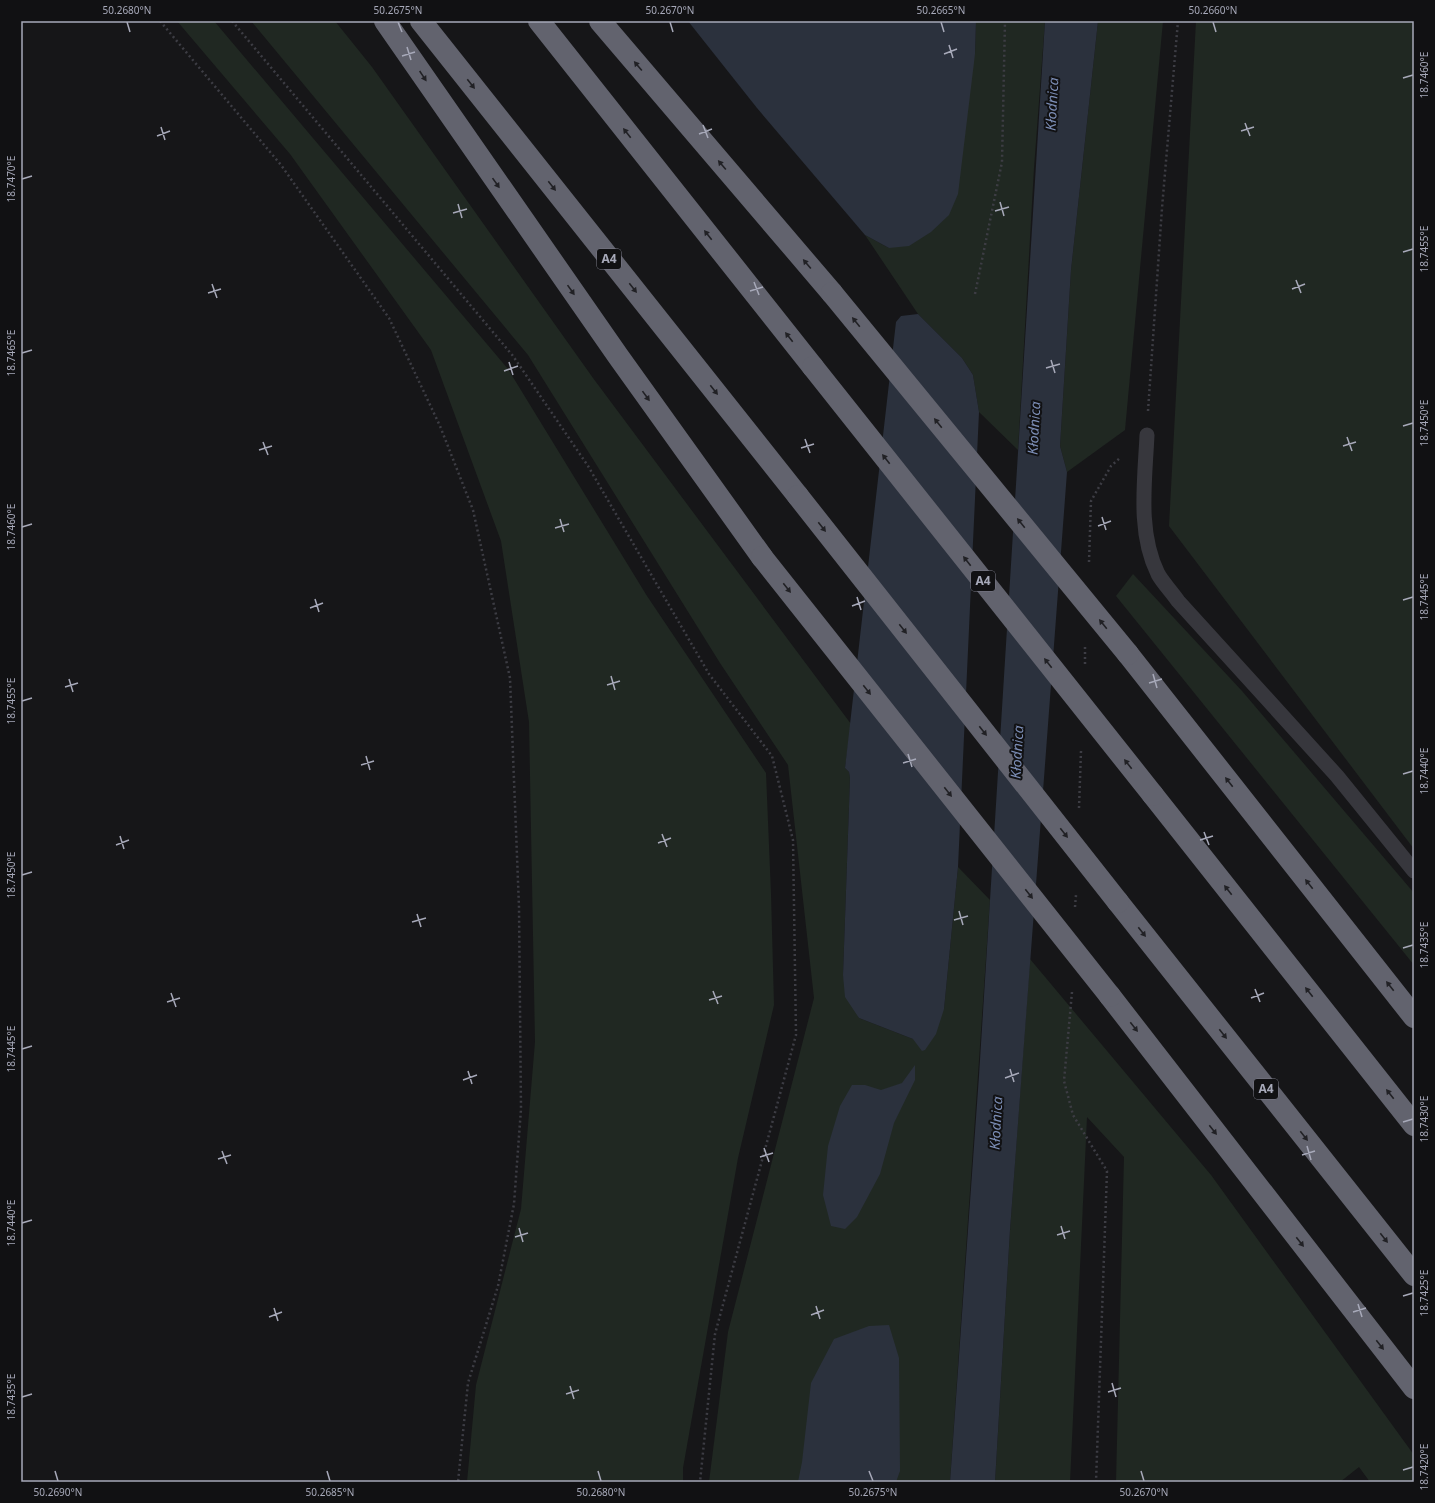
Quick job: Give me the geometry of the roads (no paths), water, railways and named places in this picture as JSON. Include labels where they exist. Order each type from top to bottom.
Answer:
[{"type":"highway","points":[[385,21],[618,356],[762,557],[1110,996],[1414,1388]]},
{"type":"highway","name":"A4","points":[[421,21],[1414,1276]]},
{"type":"highway","name":"A4","points":[[539,21],[1414,1125]]},
{"type":"highway","points":[[600,21],[832,293],[1128,654],[1414,1017]]},
{"type":"lane","points":[[1146,435],[1144,507],[1148,546],[1158,574],[1178,601],[1337,776],[1414,872]]},
{"type":"water","points":[[688,21],[976,21],[975,54],[958,194],[949,215],[931,232],[909,246],[889,248],[865,235],[757,108]]},
{"type":"water","name":"Kłodnica","points":[[1045,21],[1098,21],[1071,270],[1060,446],[1067,472],[1010,1230],[995,1482],[950,1482],[979,1076]]},
{"type":"water","points":[[918,314],[962,358],[973,375],[979,412],[958,867],[944,1009],[936,1034],[925,1050],[922,1051],[913,1039],[859,1018],[845,997],[843,975],[850,778],[849,772],[845,768],[896,322],[901,316]]},
{"type":"water","points":[[915,1065],[915,1080],[894,1123],[880,1174],[857,1217],[845,1229],[831,1226],[823,1195],[828,1146],[840,1106],[852,1085],[865,1085],[881,1090],[902,1083]]},
{"type":"water","points":[[889,1325],[899,1358],[900,1471],[896,1482],[798,1482],[802,1462],[811,1383],[834,1339],[869,1326]]}]
